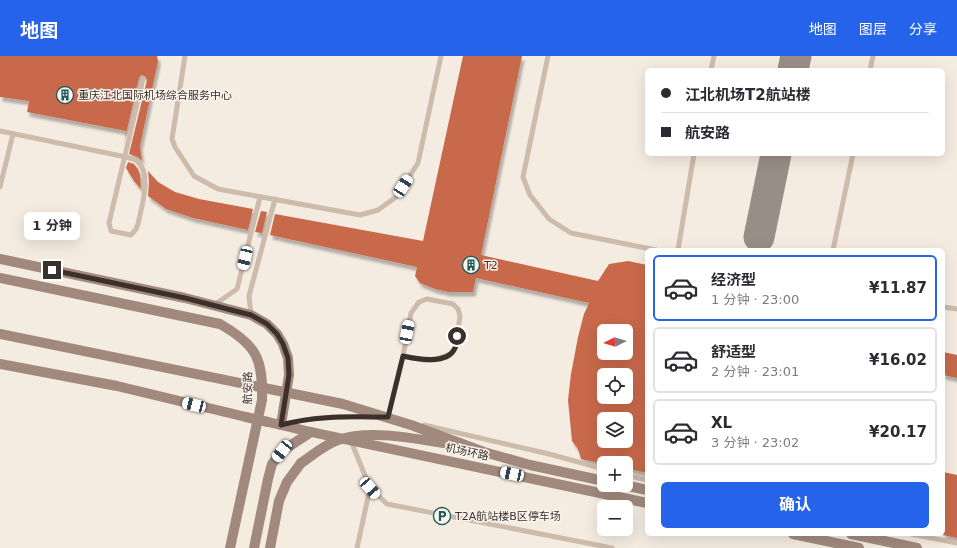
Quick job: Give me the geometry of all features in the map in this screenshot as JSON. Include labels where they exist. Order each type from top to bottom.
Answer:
[{"type":"street","points":[[0,259],[213,305],[251,315],[267,324],[277,334],[283,344],[288,358],[289,375],[281,425]]},
{"type":"street","name":"航安路","points":[[0,278],[220,324],[236,333],[251,346],[260,366],[262,400],[230,548]]},
{"type":"street","points":[[0,334],[343,404],[411,425],[468,446]]},
{"type":"street","name":"机场环路","points":[[0,364],[117,386],[312,432],[645,503]]},
{"type":"street","points":[[254,548],[272,464],[282,451],[312,432]]},
{"type":"street","points":[[270,548],[279,501],[287,482],[301,463],[322,448],[338,440],[361,436],[384,435],[468,446]]},
{"type":"street","name":"机场环路","points":[[468,446],[530,465],[597,479]]},
{"type":"street","points":[[633,487],[645,490]]},
{"type":"street","points":[[802,536],[859,548]]},
{"type":"street","points":[[860,536],[917,548]]},
{"type":"lane","points":[[184,56],[172,139],[175,147],[194,176],[218,189],[360,215],[378,210],[396,197],[418,163],[442,56]]},
{"type":"lane","points":[[548,56],[523,178],[530,195],[549,219],[571,233],[646,248]]},
{"type":"lane","points":[[711,68],[714,56]]},
{"type":"lane","points":[[870,68],[873,56]]},
{"type":"lane","points":[[0,131],[126,157],[138,162],[143,168],[146,180],[138,224],[136,229],[131,234],[115,232],[110,229],[110,224],[126,157],[143,79]]},
{"type":"lane","points":[[0,187],[13,134]]},
{"type":"lane","points":[[678,248],[694,156]]},
{"type":"lane","points":[[833,248],[852,156]]},
{"type":"lane","points":[[213,305],[237,289],[260,197]]},
{"type":"lane","points":[[251,315],[249,296],[275,199]]},
{"type":"lane","points":[[388,417],[403,356],[411,313],[419,302],[427,299],[453,304],[458,309],[460,316],[455,348],[450,354],[429,360],[403,356]]},
{"type":"lane","points":[[945,307],[957,309]]},
{"type":"lane","name":"机场环路","points":[[281,425],[299,420],[338,416],[388,417],[549,454],[597,467]]},
{"type":"lane","points":[[350,440],[370,488],[387,504],[612,548]]},
{"type":"lane","points":[[633,477],[645,480]]},
{"type":"lane","points":[[357,548],[370,488]]},
{"type":"lane","points":[[921,536],[957,543]]},
{"type":"building","name":"重庆江北国际机场综合服务中心","points":[[0,56],[157,56],[158,61],[140,146],[142,161],[138,157],[129,154],[147,80],[145,76],[141,75],[139,78],[124,143],[126,131],[27,112],[29,101],[0,97]]},
{"type":"building","name":"T2","points":[[463,56],[522,56],[481,255],[598,281],[609,264],[628,261],[645,265],[645,473],[633,470],[633,456],[597,456],[597,462],[581,459],[578,449],[572,441],[568,400],[571,374],[578,337],[584,314],[589,303],[476,278],[473,292],[448,292],[420,283],[415,276],[417,267],[270,235],[275,214],[423,241]]},
{"type":"building","points":[[128,162],[134,164],[138,169],[141,189],[126,168]]},
{"type":"building","points":[[148,171],[158,182],[175,192],[199,199],[253,209],[248,230],[193,218],[166,209],[148,196]]},
{"type":"building","points":[[261,211],[267,212],[262,233],[255,232]]},
{"type":"building","points":[[945,352],[957,355],[957,378],[945,375]]},
{"type":"building","points":[[945,472],[957,475],[957,538],[945,535]]},
{"type":"taxiway","points":[[793,68],[796,56]]},
{"type":"taxiway","points":[[759,237],[776,156]]},
{"type":"place","name":"重庆江北国际机场综合服务中心","points":[[65,95]]},
{"type":"place","name":"T2","points":[[471,265]]},
{"type":"place","name":"T2A航站楼B区停车场","points":[[442,516]]},
{"type":"route","points":[[52,270],[185,298],[251,315],[267,324],[277,334],[283,344],[288,358],[289,375],[281,425],[299,420],[338,416],[388,417],[403,356],[424,360],[433,360],[442,357],[450,354],[455,348],[457,336]]}]
